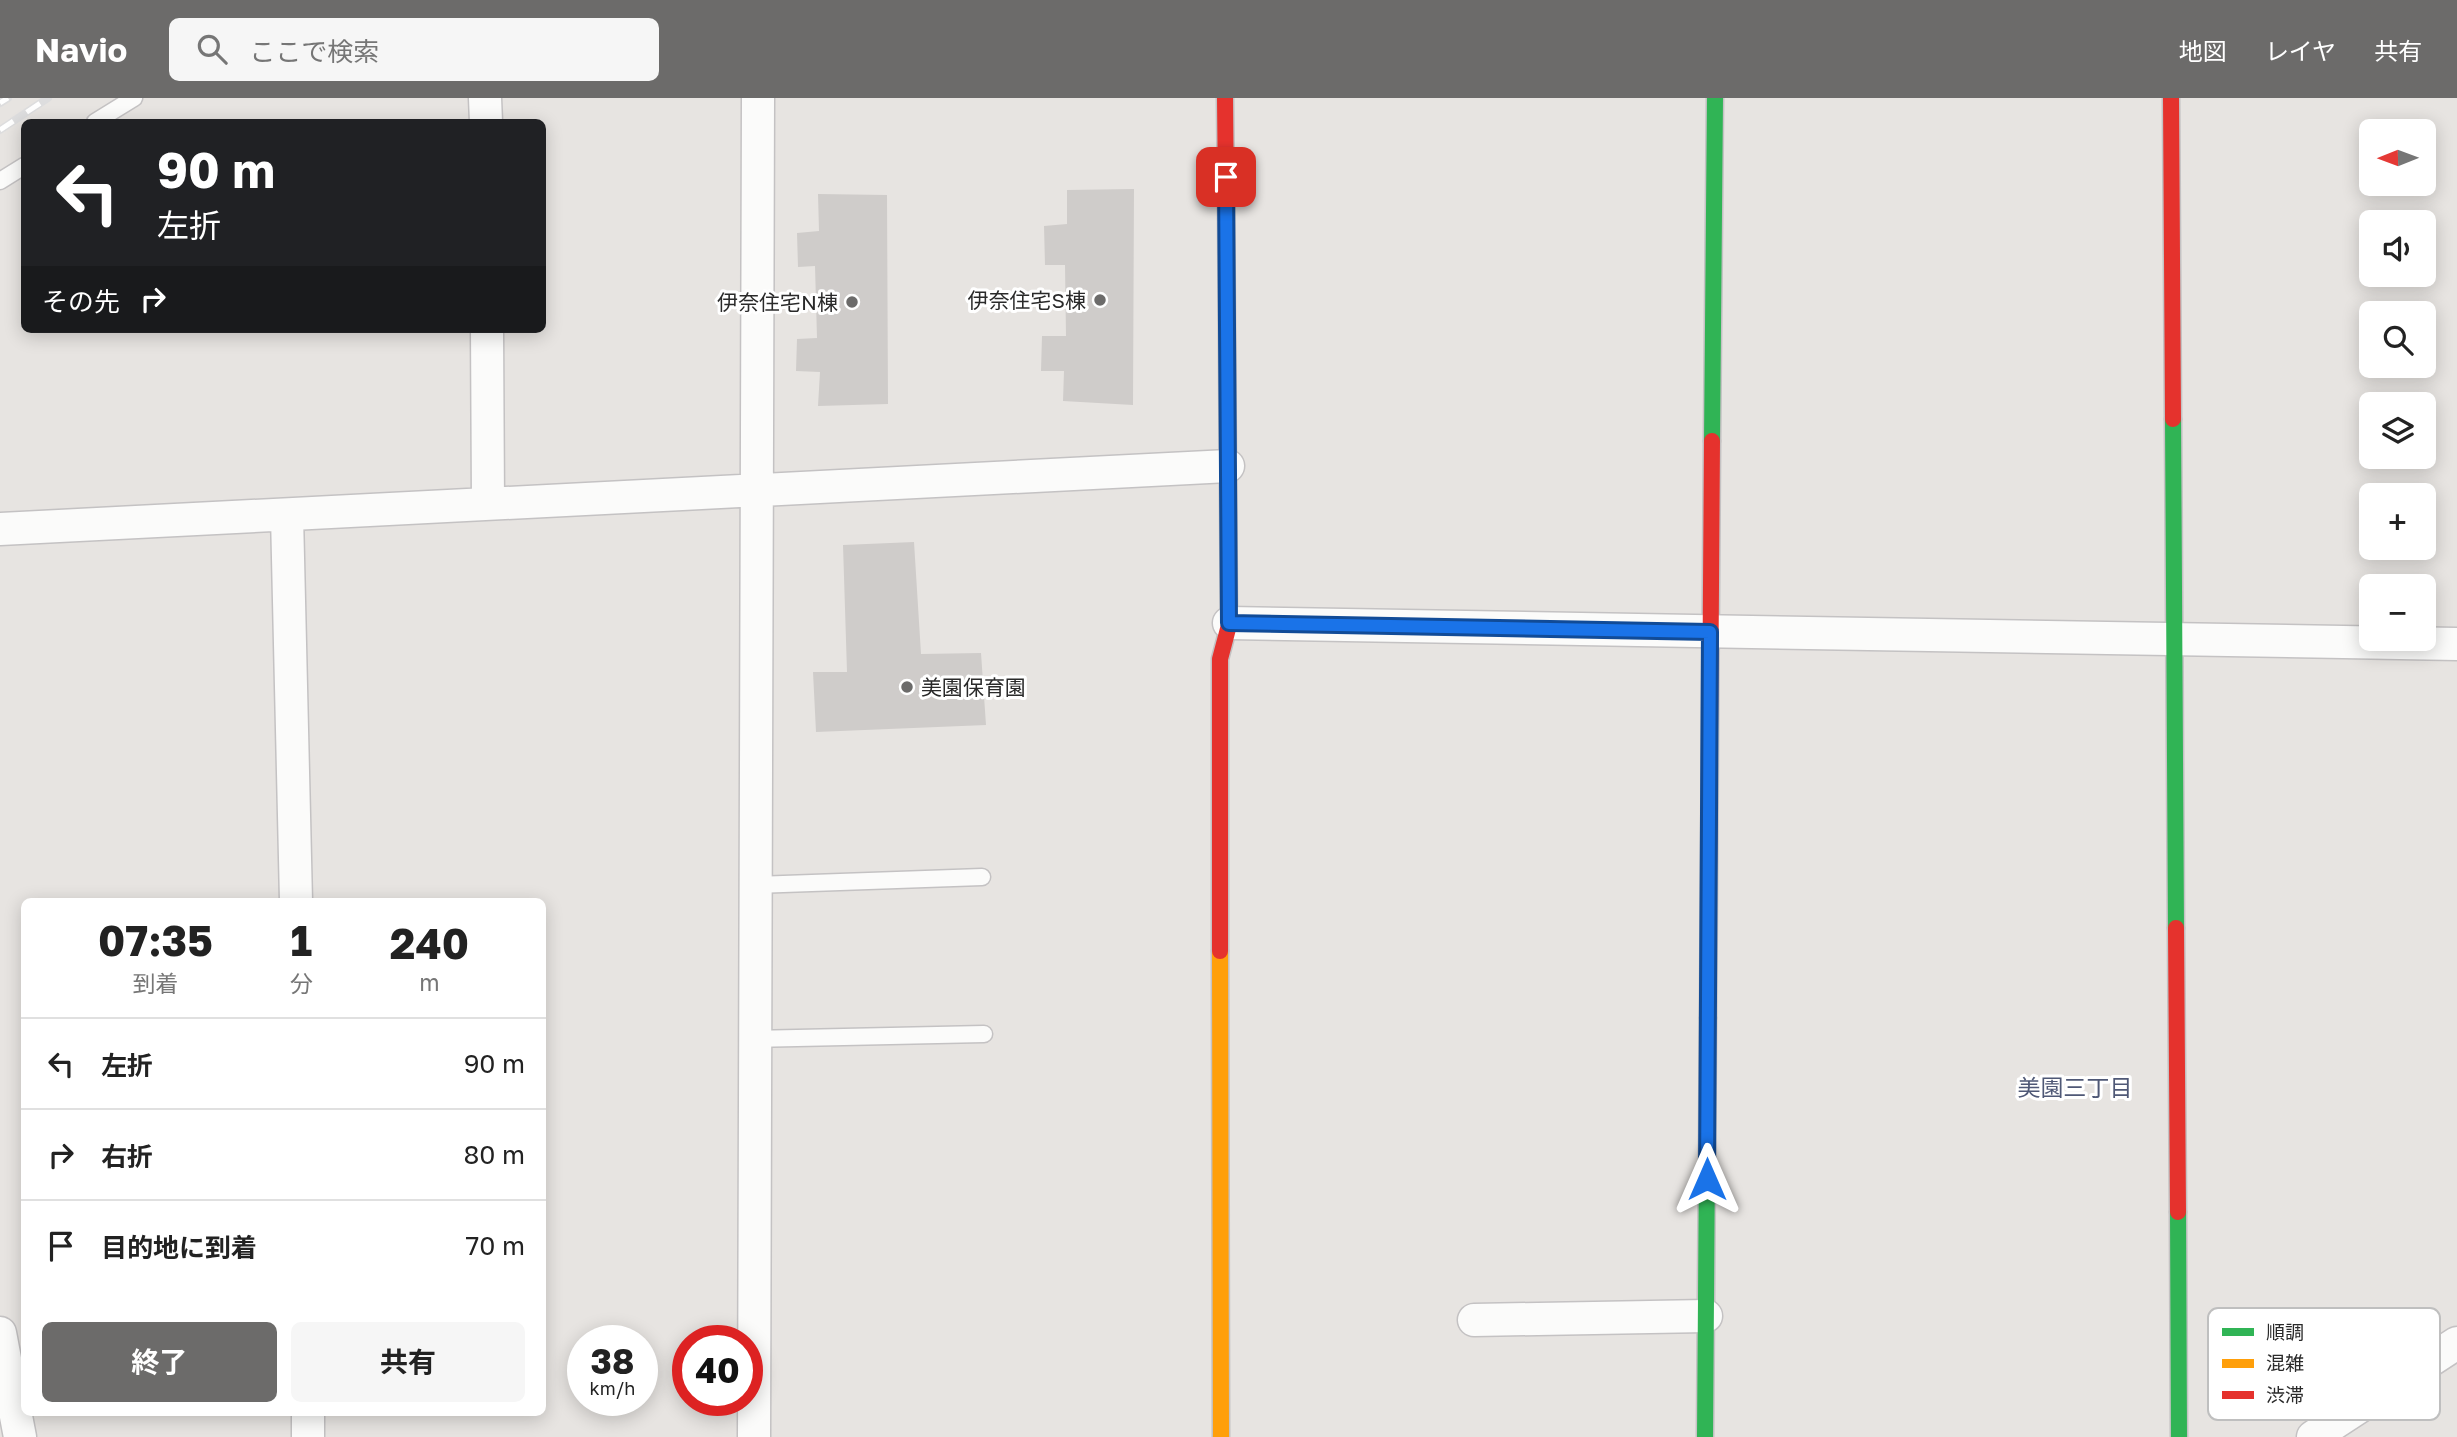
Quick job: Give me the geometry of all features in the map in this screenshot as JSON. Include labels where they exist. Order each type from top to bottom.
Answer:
[{"type":"street","points":[[485,98],[486,119]]},
{"type":"street","points":[[754,1437],[758,98]]},
{"type":"street","points":[[1221,1437],[1220,659],[1229,623],[1225,98]]},
{"type":"street","points":[[1705,1437],[1715,98]]},
{"type":"street","points":[[2171,98],[2179,1437]]},
{"type":"street","points":[[486,333],[488,503]]},
{"type":"street","points":[[0,529],[755,488],[1228,466]]},
{"type":"street","points":[[287,515],[296,898]]},
{"type":"street","points":[[1229,623],[2457,643]]},
{"type":"street","points":[[1474,1320],[1706,1315]]},
{"type":"street","points":[[0,1334],[20,1437]]},
{"type":"street","points":[[2440,1354],[2457,1343]]},
{"type":"street","points":[[308,1416],[308,1437]]},
{"type":"street","points":[[2313,1437],[2339,1420]]},
{"type":"lane","points":[[99,119],[134,98]]},
{"type":"lane","points":[[0,181],[21,168]]},
{"type":"lane","points":[[755,885],[982,877]]},
{"type":"lane","points":[[754,1039],[984,1034]]},
{"type":"building","name":"伊奈住宅S棟","points":[[1134,189],[1133,405],[1063,401],[1064,371],[1041,371],[1042,336],[1066,336],[1065,265],[1045,265],[1044,226],[1067,224],[1067,190]]},
{"type":"building","name":"伊奈住宅N棟","points":[[818,194],[887,195],[888,404],[818,406],[820,372],[796,371],[797,339],[817,338],[815,266],[798,267],[797,233],[819,231]]},
{"type":"building","points":[[914,542],[921,654],[981,653],[986,725],[816,732],[813,672],[847,672],[843,545]]},
{"type":"railway","points":[[0,103],[8,98]]},
{"type":"railway","points":[[0,130],[48,98]]},
{"type":"traffic: fast","points":[[1712,441],[1715,98]]},
{"type":"traffic: fast","points":[[2173,419],[2176,928]]},
{"type":"traffic: fast","points":[[1705,1437],[1708,1018]]},
{"type":"traffic: fast","points":[[2178,1212],[2179,1437]]},
{"type":"traffic: slow","points":[[1226,197],[1229,625]]},
{"type":"traffic: slow","points":[[1220,951],[1221,1437]]},
{"type":"traffic: jam","points":[[1225,98],[1226,197]]},
{"type":"traffic: jam","points":[[2171,98],[2173,419]]},
{"type":"traffic: jam","points":[[1708,1018],[1712,441]]},
{"type":"traffic: jam","points":[[1220,951],[1220,659],[1229,625]]},
{"type":"traffic: jam","points":[[2176,928],[2178,1212]]},
{"type":"place","name":"伊奈住宅S棟","points":[[1100,300]]},
{"type":"place","name":"伊奈住宅N棟","points":[[852,302]]},
{"type":"place","name":"美園保育園","points":[[907,687]]},
{"type":"district","name":"美園三丁目","points":[[2075,1087]]},
{"type":"route","points":[[1226,177],[1229,623],[1710,632],[1707,1179]]}]
